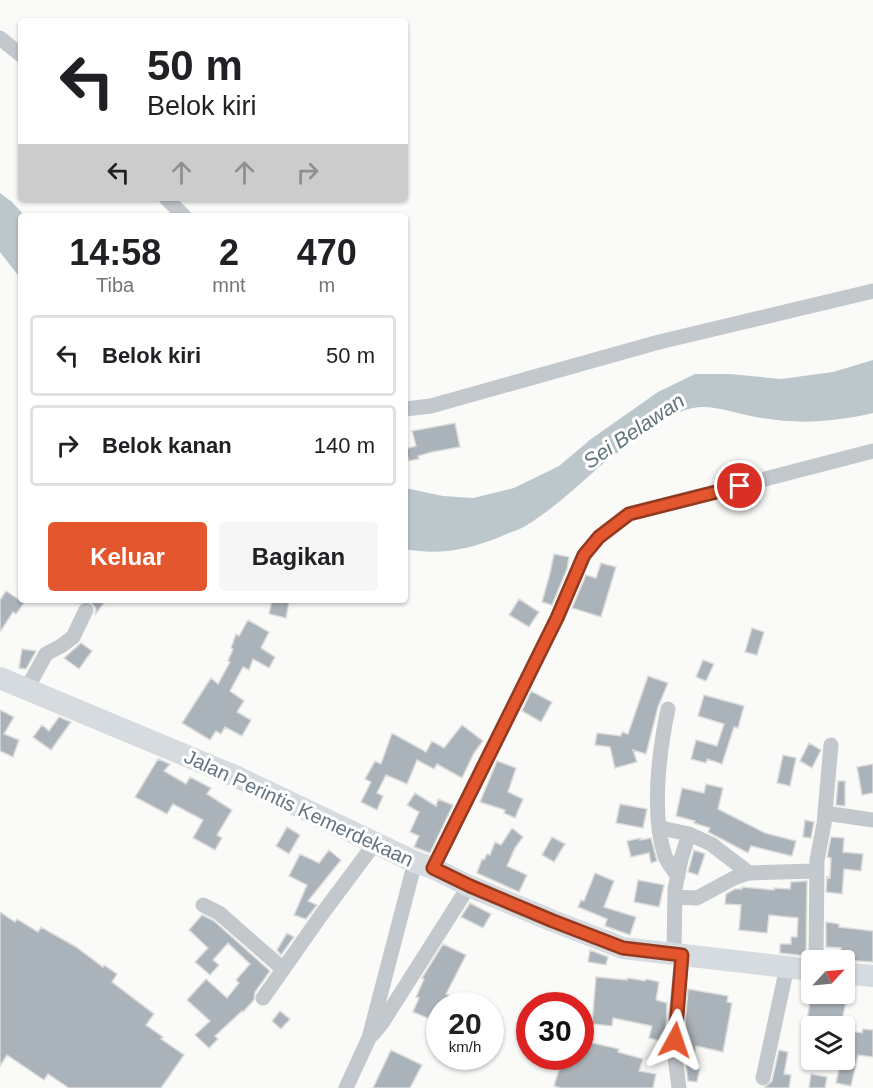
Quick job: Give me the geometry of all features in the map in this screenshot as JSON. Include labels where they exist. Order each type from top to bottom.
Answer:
[{"type":"main road","name":"Jalan Perintis Kemerdekaan","points":[[0,678],[237,777],[470,886],[623,948],[801,969]]},
{"type":"main road","points":[[855,974],[873,976]]},
{"type":"street","points":[[0,38],[18,53]]},
{"type":"street","points":[[169,201],[181,213]]},
{"type":"street","points":[[408,409],[431,406],[659,342],[873,291]]},
{"type":"street","points":[[346,1088],[369,1038],[424,865],[557,618],[584,555],[599,537],[629,514],[873,451]]},
{"type":"street","points":[[26,690],[46,654],[73,637],[86,610]]},
{"type":"street","points":[[668,709],[659,759],[661,828],[665,856],[678,876]]},
{"type":"street","points":[[816,950],[816,860],[825,813],[831,745]]},
{"type":"street","points":[[825,813],[873,820]]},
{"type":"street","points":[[661,828],[689,834],[711,844],[749,873]]},
{"type":"street","points":[[679,1088],[675,1057],[678,954],[675,897],[689,834]]},
{"type":"street","points":[[263,998],[375,843]]},
{"type":"street","points":[[675,897],[697,898],[734,878],[749,873],[816,872]]},
{"type":"street","points":[[369,1038],[382,1023],[470,886]]},
{"type":"street","points":[[203,905],[219,913],[283,969]]},
{"type":"street","points":[[763,1078],[787,967]]},
{"type":"water","points":[[0,193],[22,213],[18,213],[18,275],[0,252]]},
{"type":"water","name":"Sei Belawan","points":[[873,360],[873,413],[844,419],[800,422],[748,416],[708,407],[685,410],[662,421],[634,440],[555,505],[521,528],[490,541],[455,550],[430,552],[408,549],[408,489],[443,496],[473,498],[514,488],[559,466],[591,439],[658,392],[695,374],[730,374],[781,379],[833,372]]},
{"type":"building","points":[[455,423],[460,447],[432,452],[409,461],[408,448],[416,446],[412,431]]},
{"type":"building","points":[[554,554],[569,557],[567,569],[552,605],[542,602]]},
{"type":"building","points":[[601,563],[616,567],[601,617],[572,608],[586,575],[596,578]]},
{"type":"building","points":[[6,591],[18,599],[18,603],[24,603],[16,614],[13,612],[0,632],[0,600]]},
{"type":"building","points":[[519,599],[539,612],[529,627],[509,615]]},
{"type":"building","points":[[92,603],[104,603],[95,615],[96,609]]},
{"type":"building","points":[[271,603],[289,603],[286,618],[269,614]]},
{"type":"building","points":[[248,620],[269,632],[261,648],[275,657],[269,668],[253,659],[249,670],[243,667],[230,691],[244,701],[237,712],[251,720],[242,736],[225,727],[221,734],[216,731],[210,740],[182,723],[211,678],[218,684],[230,662],[228,661],[236,634],[239,636]]},
{"type":"building","points":[[752,628],[764,632],[757,655],[745,652]]},
{"type":"building","points":[[81,643],[92,651],[79,669],[64,658]]},
{"type":"building","points":[[22,649],[36,651],[26,669],[19,668]]},
{"type":"building","points":[[703,660],[714,664],[706,681],[696,677]]},
{"type":"building","points":[[648,676],[668,683],[658,707],[646,754],[633,750],[637,762],[615,768],[610,747],[595,745],[597,733],[621,736],[622,732],[628,734]]},
{"type":"building","points":[[531,691],[552,702],[541,722],[522,711]]},
{"type":"building","points":[[704,695],[744,706],[738,728],[734,727],[722,764],[707,759],[706,763],[691,759],[696,740],[717,746],[724,724],[698,716]]},
{"type":"building","points":[[0,710],[14,717],[4,734],[19,740],[13,757],[0,751]]},
{"type":"building","points":[[59,717],[71,722],[51,750],[33,737],[42,725],[49,731]]},
{"type":"building","points":[[462,725],[483,741],[474,753],[462,778],[437,764],[434,769],[417,760],[407,784],[386,775],[377,793],[383,796],[377,810],[361,802],[371,782],[365,779],[375,761],[381,764],[392,733],[426,752],[432,741],[444,748]]},
{"type":"building","points":[[809,743],[821,750],[812,768],[800,761]]},
{"type":"building","points":[[783,755],[796,758],[790,786],[777,783]]},
{"type":"building","points":[[158,759],[170,764],[164,771],[186,784],[190,777],[211,788],[207,794],[232,810],[217,835],[222,838],[215,850],[193,838],[203,820],[173,804],[167,814],[135,797]]},
{"type":"building","points":[[497,761],[516,768],[508,792],[523,799],[515,818],[504,813],[505,810],[480,802]]},
{"type":"building","points":[[873,764],[873,793],[862,795],[857,767]]},
{"type":"building","points":[[838,781],[845,781],[845,806],[836,805]]},
{"type":"building","points":[[706,784],[723,788],[718,809],[765,833],[796,841],[792,856],[751,846],[748,853],[708,832],[710,828],[676,816],[682,788],[704,793]]},
{"type":"building","points":[[415,793],[436,806],[438,799],[453,805],[430,853],[414,847],[419,836],[410,832],[419,812],[407,805]]},
{"type":"building","points":[[620,804],[647,809],[643,828],[616,823]]},
{"type":"building","points":[[805,820],[814,822],[811,838],[803,837]]},
{"type":"building","points":[[287,827],[300,835],[289,854],[276,846]]},
{"type":"building","points":[[512,828],[523,837],[507,866],[527,875],[519,892],[477,873],[482,859],[484,860],[487,854],[490,855],[495,842],[501,845]]},
{"type":"building","points":[[552,837],[565,844],[554,862],[542,855]]},
{"type":"building","points":[[831,837],[844,838],[843,852],[863,854],[861,871],[844,869],[842,894],[826,892],[827,877],[830,878],[831,858],[827,857]]},
{"type":"building","points":[[641,838],[640,840],[651,838],[657,861],[651,863],[649,853],[631,857],[627,841]]},
{"type":"building","points":[[329,850],[341,860],[308,901],[317,905],[306,919],[294,915],[307,885],[289,876],[300,854],[319,863]]},
{"type":"building","points":[[694,850],[705,854],[698,875],[688,872]]},
{"type":"building","points":[[595,873],[614,881],[604,907],[636,917],[630,935],[605,926],[607,919],[578,907],[581,900],[584,901]]},
{"type":"building","points":[[638,880],[664,885],[659,907],[634,902]]},
{"type":"building","points":[[807,881],[806,950],[801,950],[801,955],[780,953],[780,944],[791,944],[791,937],[797,937],[798,918],[769,915],[767,933],[739,930],[741,905],[725,904],[726,894],[735,889],[742,889],[742,887],[790,889],[791,882]]},
{"type":"building","points":[[470,903],[491,914],[483,928],[461,917]]},
{"type":"building","points":[[0,912],[15,922],[17,919],[38,932],[41,927],[76,947],[103,967],[104,965],[117,974],[112,982],[154,1014],[146,1025],[184,1055],[161,1088],[69,1088],[48,1074],[44,1080],[7,1055],[0,1066]]},
{"type":"building","points":[[202,915],[214,921],[270,971],[255,992],[254,1000],[215,1036],[218,1039],[209,1048],[195,1035],[210,1021],[187,1000],[206,979],[227,998],[239,983],[236,980],[250,964],[228,943],[213,960],[219,965],[210,975],[195,962],[208,948],[189,930]]},
{"type":"building","points":[[826,922],[839,924],[839,927],[873,931],[873,962],[855,961],[855,950],[826,947]]},
{"type":"building","points":[[287,933],[294,937],[281,955],[277,950]]},
{"type":"building","points":[[443,944],[466,955],[447,992],[426,992],[426,1017],[413,1012],[419,998],[416,997],[424,979],[422,978]]},
{"type":"building","points":[[590,950],[608,957],[606,965],[588,962]]},
{"type":"building","points":[[596,977],[645,981],[646,979],[659,982],[656,1000],[667,1003],[665,1042],[649,1038],[652,1026],[613,1018],[612,1026],[594,1024]]},
{"type":"building","points":[[688,989],[728,996],[727,1002],[732,1003],[723,1052],[696,1046],[693,1066],[700,1068],[697,1082],[688,1081],[685,1056]]},
{"type":"building","points":[[810,1004],[845,1004],[843,1016],[808,1016]]},
{"type":"building","points":[[280,1011],[290,1019],[281,1029],[272,1021]]},
{"type":"building","points":[[863,1029],[873,1030],[873,1057],[858,1055],[855,1068],[855,1032],[862,1033]]},
{"type":"building","points":[[594,1043],[619,1049],[618,1052],[643,1059],[639,1071],[656,1074],[653,1088],[561,1088],[554,1086],[559,1070],[594,1070]]},
{"type":"building","points":[[391,1050],[422,1065],[410,1088],[373,1088]]},
{"type":"building","points":[[779,1050],[788,1052],[784,1074],[791,1075],[789,1088],[764,1088],[772,1081]]},
{"type":"building","points":[[839,1070],[855,1070],[851,1086],[836,1083]]},
{"type":"building","points":[[811,1074],[827,1077],[825,1088],[809,1088]]},
{"type":"route","points":[[675,1040],[682,955],[623,948],[553,921],[433,868],[557,618],[584,555],[599,537],[629,514],[740,486]]}]
